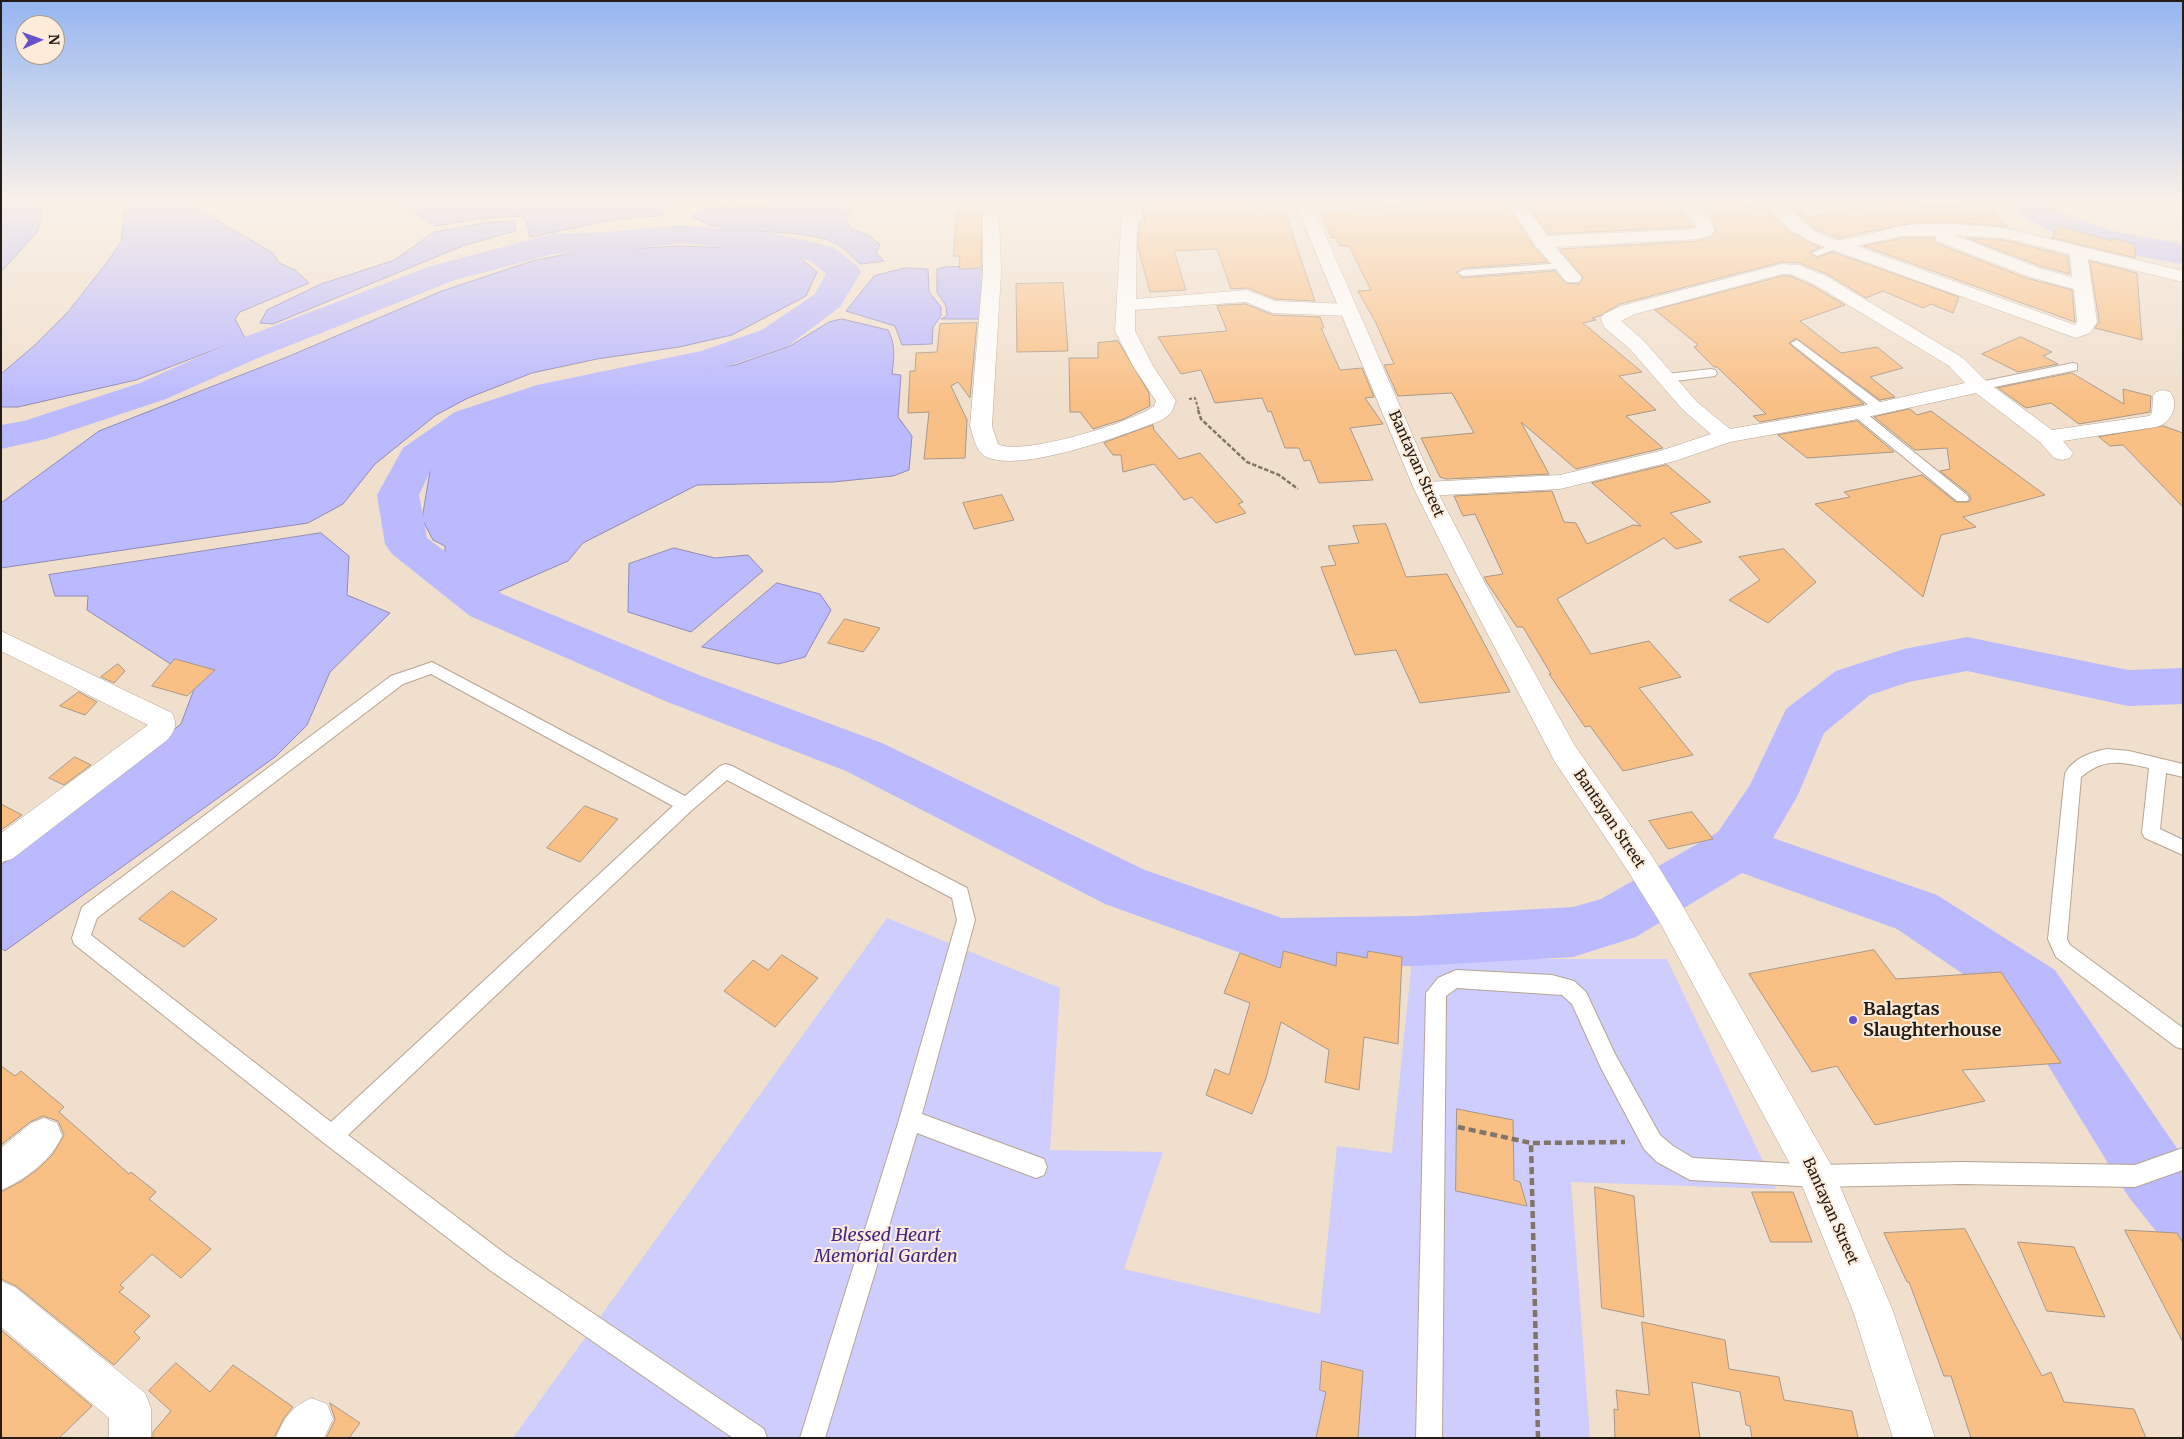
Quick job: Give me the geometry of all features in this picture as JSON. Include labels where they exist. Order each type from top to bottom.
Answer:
[{"type":"street","points":[[992,267],[980,426],[986,442],[992,450],[1011,454],[1084,441],[1155,416],[1164,410],[1166,401],[1143,366],[1126,331],[1128,267]]},
{"type":"street","name":"Bantayan Street","points":[[1331,267],[1425,489],[1565,754],[1639,862],[1670,912],[1817,1176],[1873,1311],[1914,1438]]},
{"type":"street","points":[[1565,267],[1569,272]]},
{"type":"street","points":[[1898,267],[2076,332],[2084,329],[2087,322],[2079,267]]},
{"type":"street","points":[[2021,267],[2081,285]]},
{"type":"street","points":[[2145,267],[2183,277]]},
{"type":"street","points":[[1726,436],[1690,406],[1637,344],[1611,323],[1611,318],[1628,310],[1787,268],[1820,280],[1956,362],[1980,386],[2048,437],[2062,453]]},
{"type":"street","points":[[1126,305],[1247,296],[1257,298],[1273,307],[1349,310]]},
{"type":"street","points":[[1425,489],[1560,482],[1667,456],[1726,436],[1858,413],[1980,386]]},
{"type":"street","points":[[2048,437],[2156,421],[2162,415],[2163,396]]},
{"type":"street","points":[[1,640],[162,720],[162,728],[156,734],[1,850]]},
{"type":"street","points":[[6,1160],[44,1136]]},
{"type":"street","points":[[1,1302],[130,1408],[130,1438]]},
{"type":"lane","points":[[1463,273],[1569,272]]},
{"type":"lane","points":[[1797,343],[1880,408]]},
{"type":"lane","points":[[1980,386],[2073,367]]},
{"type":"lane","points":[[1667,378],[1711,373]]},
{"type":"lane","points":[[1858,413],[1962,498]]},
{"type":"lane","points":[[686,805],[432,668],[397,680],[89,913],[81,938],[332,1136],[499,1263],[755,1438]]},
{"type":"lane","points":[[2183,771],[2117,757],[2100,757],[2086,762],[2073,774],[2057,939],[2063,951],[2183,1040]]},
{"type":"lane","points":[[2158,765],[2151,833],[2183,848]]},
{"type":"lane","points":[[332,1136],[686,805],[726,771],[960,893],[966,920],[910,1120],[812,1438]]},
{"type":"lane","points":[[1429,1438],[1436,993],[1445,984],[1456,979],[1567,986],[1579,998],[1608,1061],[1652,1142],[1665,1154],[1690,1170],[1817,1176],[1962,1173],[2135,1176],[2183,1159]]},
{"type":"lane","points":[[910,1120],[1036,1168]]},
{"type":"path","points":[[1166,401],[1195,398],[1201,419],[1247,462],[1279,475],[1298,489]]},
{"type":"path","points":[[1434,1122],[1530,1143],[1652,1142]]},
{"type":"path","points":[[1530,1143],[1538,1438]]},
{"type":"green space","name":"Blessed Heart Memorial Garden","points":[[887,918],[1060,988],[1050,1150],[1163,1152],[1124,1269],[1320,1314],[1337,1146],[1392,1153],[1412,959],[1667,959],[1776,1189],[1571,1182],[1590,1438],[513,1438]]},
{"type":"shaded area","points":[[103,267],[288,267],[295,270],[309,283],[240,312],[235,319],[245,338],[136,380],[18,407],[1,407],[1,374],[35,345],[68,312]]},
{"type":"shaded area","points":[[373,267],[411,267],[273,324],[260,323],[267,310],[321,284]]},
{"type":"shaded area","points":[[514,267],[811,267],[817,272],[806,296],[732,335],[679,347],[597,359],[532,373],[468,398],[436,415],[375,464],[343,504],[308,523],[1,568],[1,503],[99,431],[287,357],[442,291]]},
{"type":"shaded area","points":[[945,267],[983,267],[981,319],[941,319],[947,316],[946,306],[937,292],[937,269]]},
{"type":"shaded area","points":[[905,268],[928,269],[929,292],[941,307],[941,316],[933,327],[932,344],[902,345],[895,326],[846,311],[874,276]]},
{"type":"shaded area","points":[[842,319],[888,330],[891,336],[894,352],[892,374],[901,375],[898,417],[912,436],[909,470],[893,476],[833,482],[697,485],[583,543],[568,561],[497,592],[445,558],[445,546],[433,540],[422,519],[432,459],[460,436],[486,421],[534,403],[637,379],[735,365],[790,346],[829,322]]},
{"type":"shaded area","points":[[321,533],[349,556],[347,595],[390,613],[330,672],[307,725],[275,757],[5,951],[1,948],[1,865],[181,724],[197,681],[87,610],[88,596],[55,596],[49,575]]},
{"type":"shaded area","points":[[674,548],[715,558],[748,555],[763,571],[691,632],[628,612],[629,564]]},
{"type":"shaded area","points":[[777,583],[820,594],[831,610],[805,657],[778,664],[702,647]]},
{"type":"building","points":[[959,267],[981,267],[981,268],[959,269]]},
{"type":"building","points":[[1143,267],[1179,267],[1186,290],[1150,292]]},
{"type":"building","points":[[1223,267],[1304,267],[1315,301],[1275,299],[1248,288],[1231,289]]},
{"type":"building","points":[[1360,267],[1475,267],[1463,268],[1456,272],[1462,278],[1555,271],[1566,283],[1579,284],[1583,277],[1575,267],[1762,267],[1620,304],[1600,316],[1592,318],[1596,320],[1583,323],[1642,372],[1619,376],[1656,410],[1626,416],[1663,448],[1576,469],[1521,422],[1549,474],[1446,479],[1440,477],[1421,438],[1474,433],[1452,393],[1398,396],[1384,365],[1394,364],[1376,323],[1358,291],[1371,290]]},
{"type":"building","points":[[1810,267],[1875,267],[1959,297],[1953,313],[1931,304],[1923,308],[1883,291],[1866,298],[1827,274]]},
{"type":"building","points":[[1922,267],[1998,267],[2026,278],[2072,290],[2075,322]]},
{"type":"building","points":[[2044,267],[2069,267],[2070,274]]},
{"type":"building","points":[[2091,267],[2114,267],[2137,273],[2142,340],[2095,328],[2099,322]]},
{"type":"building","points":[[1782,276],[1790,276],[1813,286],[1845,305],[1800,321],[1841,353],[1877,347],[1903,368],[1870,377],[1895,397],[1880,400],[1796,338],[1789,343],[1864,404],[1760,422],[1753,416],[1766,414],[1694,347],[1697,344],[1655,310]]},
{"type":"building","points":[[1063,283],[1068,351],[1017,352],[1016,284]]},
{"type":"building","points":[[1246,304],[1273,315],[1320,317],[1324,328],[1321,328],[1340,370],[1362,368],[1374,397],[1365,398],[1383,424],[1350,428],[1373,480],[1319,483],[1310,460],[1304,461],[1299,448],[1285,448],[1271,411],[1268,412],[1262,398],[1215,403],[1201,370],[1181,374],[1158,337],[1227,331],[1217,306]]},
{"type":"building","points":[[977,323],[970,398],[958,382],[951,386],[967,420],[965,458],[924,459],[929,412],[908,413],[910,371],[915,371],[916,353],[937,352],[940,324]]},
{"type":"building","points":[[2021,337],[2052,352],[2043,356],[2058,364],[2018,372],[1982,354]]},
{"type":"building","points":[[1118,341],[1149,393],[1150,406],[1124,419],[1093,429],[1080,412],[1070,412],[1069,358],[1098,358],[1098,343]]},
{"type":"building","points":[[2072,373],[2124,404],[2123,389],[2151,396],[2150,412],[2079,424],[2051,403],[2026,408],[1998,388]]},
{"type":"building","points":[[1910,409],[1917,415],[1931,411],[2045,495],[1963,517],[1976,527],[1941,535],[1923,597],[1815,504],[1850,497],[1844,492],[1922,475],[1956,502],[1969,502],[1971,499],[1969,494],[1940,471],[1950,469],[1947,448],[1915,450],[1874,417]]},
{"type":"building","points":[[1857,421],[1894,452],[1807,458],[1778,435]]},
{"type":"building","points":[[1153,425],[1154,430],[1179,459],[1200,453],[1243,502],[1238,504],[1246,513],[1216,523],[1192,497],[1184,500],[1154,464],[1123,472],[1121,455],[1113,455],[1104,443]]},
{"type":"building","points":[[2163,426],[2183,433],[2183,507],[2123,445],[2110,446],[2099,437]]},
{"type":"building","points":[[1667,465],[1711,502],[1670,513],[1702,542],[1676,549],[1664,538],[1557,599],[1591,654],[1649,641],[1681,677],[1639,688],[1693,755],[1623,771],[1590,726],[1585,727],[1549,674],[1551,674],[1523,627],[1517,627],[1488,584],[1484,577],[1503,574],[1475,514],[1463,516],[1454,496],[1552,491],[1564,522],[1576,523],[1587,544],[1633,525],[1641,526],[1592,483]]},
{"type":"building","points":[[1002,495],[1014,520],[974,529],[963,503]]},
{"type":"building","points":[[1386,524],[1406,577],[1447,574],[1510,692],[1420,703],[1396,650],[1355,655],[1321,567],[1336,565],[1328,546],[1359,543],[1353,526]]},
{"type":"building","points":[[1784,549],[1816,582],[1768,623],[1729,600],[1760,580],[1739,557]]},
{"type":"building","points":[[845,619],[880,628],[863,652],[828,643]]},
{"type":"building","points":[[175,659],[215,670],[187,696],[152,686]]},
{"type":"building","points":[[118,664],[125,671],[114,683],[101,677]]},
{"type":"building","points":[[79,692],[97,702],[85,715],[60,706]]},
{"type":"building","points":[[75,757],[91,765],[64,785],[49,778]]},
{"type":"building","points":[[1,804],[22,815],[1,830]]},
{"type":"building","points":[[585,806],[618,819],[580,862],[547,848]]},
{"type":"building","points":[[1692,812],[1713,839],[1668,849],[1649,821]]},
{"type":"building","points":[[172,891],[217,919],[184,947],[139,919]]},
{"type":"building","name":"Balagtas Slaughterhouse","points":[[1874,950],[1896,979],[2001,972],[2061,1063],[1962,1070],[1985,1101],[1875,1125],[1837,1066],[1812,1072],[1749,974]]},
{"type":"building","points":[[1284,951],[1336,966],[1337,952],[1367,958],[1368,951],[1402,957],[1398,1044],[1364,1037],[1359,1090],[1325,1082],[1329,1050],[1281,1022],[1266,1078],[1252,1114],[1206,1095],[1215,1069],[1229,1075],[1250,1003],[1224,993],[1240,953],[1280,968]]},
{"type":"building","points":[[782,955],[818,978],[775,1027],[724,991],[753,960],[768,970]]},
{"type":"building","points":[[1,1066],[15,1076],[21,1071],[64,1107],[59,1112],[129,1174],[131,1172],[156,1192],[149,1199],[211,1249],[181,1278],[152,1254],[120,1285],[124,1288],[119,1292],[150,1316],[134,1332],[140,1338],[114,1365],[16,1286],[1,1279],[1,1192],[20,1182],[38,1169],[53,1154],[64,1135],[58,1121],[43,1116],[30,1122],[1,1145]]},
{"type":"building","points":[[1457,1109],[1513,1120],[1514,1180],[1520,1182],[1527,1206],[1456,1191]]},
{"type":"building","points":[[1595,1187],[1634,1196],[1644,1317],[1602,1308]]},
{"type":"building","points":[[1752,1192],[1793,1192],[1812,1242],[1771,1242]]},
{"type":"building","points":[[1965,1229],[2042,1376],[2051,1372],[2064,1402],[2134,1409],[2146,1438],[1971,1438],[1951,1376],[1944,1376],[1909,1282],[1907,1282],[1884,1233]]},
{"type":"building","points":[[2125,1230],[2177,1233],[2183,1243],[2183,1342]]},
{"type":"building","points":[[2018,1242],[2074,1247],[2105,1317],[2047,1311]]},
{"type":"building","points":[[1642,1322],[1725,1340],[1729,1369],[1779,1377],[1784,1400],[1852,1411],[1858,1438],[1752,1438],[1750,1426],[1746,1425],[1740,1392],[1692,1382],[1700,1438],[1615,1438],[1614,1409],[1618,1410],[1616,1390],[1649,1395]]},
{"type":"building","points":[[1,1330],[92,1406],[59,1438],[1,1438]]},
{"type":"building","points":[[1322,1361],[1363,1371],[1358,1438],[1316,1438],[1326,1392],[1320,1390]]},
{"type":"building","points":[[176,1363],[210,1392],[233,1365],[293,1407],[284,1418],[274,1438],[153,1438],[153,1432],[171,1411],[149,1391]]},
{"type":"building","points":[[330,1403],[360,1423],[349,1438],[326,1438],[335,1420]]},
{"type":"waterway","points":[[1,437],[32,431],[153,391],[245,350],[443,273],[465,267]]},
{"type":"waterway","points":[[838,267],[844,272],[828,300],[775,338],[709,360],[550,393],[469,420],[417,456],[398,495],[407,544],[486,605],[682,688],[864,757],[1125,887],[1282,943],[1415,941],[1573,932],[1616,920],[1737,848]]},
{"type":"waterway","points":[[1737,848],[1772,795],[1804,722],[1853,683],[1904,666],[1967,654],[2128,688],[2183,686]]},
{"type":"waterway","points":[[1737,848],[1917,912],[2034,989],[2152,1172],[2183,1211]]},
{"type":"place","name":"Balagtas Slaughterhouse","points":[[1853,1020]]}]
